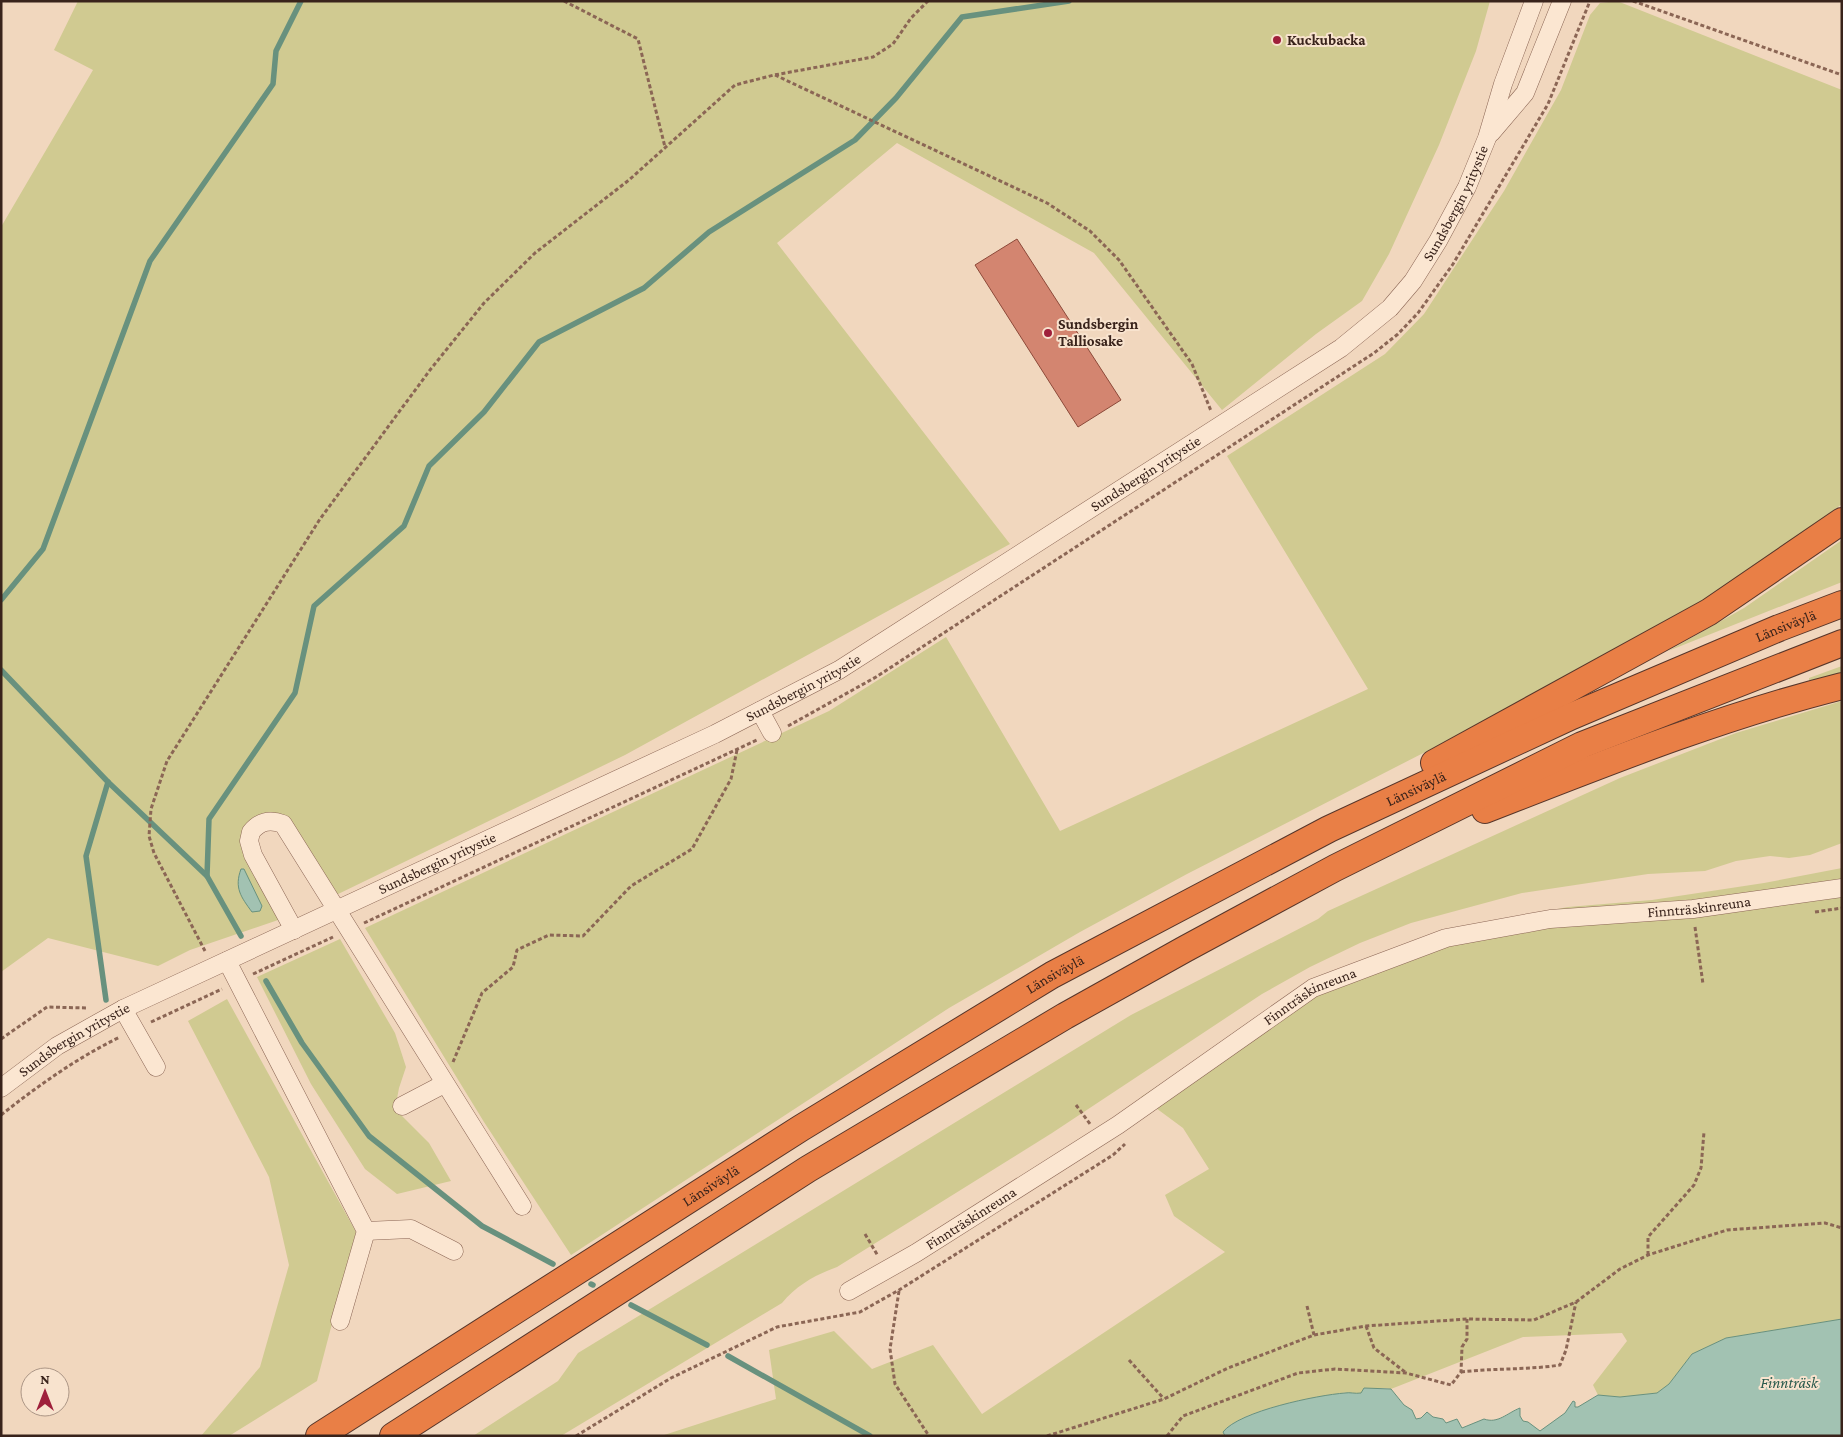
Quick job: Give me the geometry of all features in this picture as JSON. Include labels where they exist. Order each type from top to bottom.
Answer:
[{"type":"highway","points":[[1329,829],[1440,759],[1709,612],[1842,521]]},
{"type":"highway","name":"Länsiväylä","points":[[318,1436],[801,1128],[1052,975],[1329,829],[1572,716],[1779,628],[1842,604]]},
{"type":"highway","points":[[393,1436],[808,1169],[1065,1016],[1335,868],[1582,745],[1842,643]]},
{"type":"highway","points":[[1335,868],[1693,730],[1770,704],[1842,686]]},
{"type":"street","name":"Sundsbergin yritystie","points":[[1,1088],[57,1046],[123,1009],[715,734],[839,670],[1341,348],[1390,308],[1413,281],[1466,186],[1487,138],[1502,84],[1534,1]]},
{"type":"street","name":"Sundsbergin yritystie","points":[[1487,138],[1525,93],[1562,1]]},
{"type":"street","points":[[760,710],[772,733]]},
{"type":"street","points":[[294,930],[252,855],[251,832],[264,821],[274,820],[283,824],[522,1206]]},
{"type":"street","name":"Finnträskinreuna","points":[[849,1291],[916,1253],[1118,1125],[1313,988],[1446,938],[1550,919],[1694,917],[1842,888]]},
{"type":"street","points":[[220,964],[366,1231],[340,1321]]},
{"type":"street","points":[[123,1009],[156,1068]]},
{"type":"street","points":[[402,1106],[444,1084]]},
{"type":"street","points":[[366,1231],[411,1229],[454,1252]]},
{"type":"path","points":[[564,1],[638,39],[665,147]]},
{"type":"path","points":[[220,964],[154,853],[149,836],[151,809],[167,761],[315,527],[430,370],[484,303],[535,253],[629,180],[735,86],[774,75],[873,58],[893,44],[910,18],[928,1]]},
{"type":"path","points":[[1633,1],[1842,75]]},
{"type":"path","points":[[774,75],[1047,203],[1090,231],[1119,260],[1192,364],[1207,403]]},
{"type":"path","points":[[444,1084],[482,994],[513,967],[517,950],[549,935],[583,936],[631,886],[692,849],[731,779],[737,750]]},
{"type":"path","points":[[1812,912],[1842,908]]},
{"type":"path","points":[[1694,917],[1705,925]]},
{"type":"path","points":[[1686,927],[1694,917]]},
{"type":"path","points":[[1694,917],[1703,984]]},
{"type":"path","points":[[1,1039],[47,1007],[123,1009]]},
{"type":"path","points":[[1,1115],[31,1090],[87,1053],[135,1030]]},
{"type":"path","points":[[1648,1254],[1648,1237],[1694,1185],[1701,1168],[1704,1132]]},
{"type":"path","points":[[576,1436],[672,1378],[776,1327],[860,1312],[899,1290],[1113,1155],[1127,1141]]},
{"type":"path","points":[[1047,1436],[1164,1399],[1228,1368],[1314,1335],[1366,1326],[1468,1319],[1534,1320],[1576,1302],[1620,1269],[1648,1254],[1727,1230],[1825,1223],[1842,1228]]},
{"type":"path","points":[[899,1290],[890,1350],[895,1384],[929,1436]]},
{"type":"path","points":[[1461,1372],[1499,1368],[1541,1368],[1560,1364],[1566,1350],[1576,1302]]},
{"type":"path","points":[[1307,1306],[1314,1335]]},
{"type":"path","points":[[1167,1436],[1183,1416],[1298,1372],[1335,1369],[1406,1372],[1451,1385],[1461,1372],[1462,1347],[1468,1339],[1468,1319]]},
{"type":"path","points":[[1366,1326],[1374,1348],[1406,1372]]},
{"type":"path","points":[[1129,1360],[1164,1399]]},
{"type":"shaded area","points":[[78,1],[1490,1],[1476,51],[1439,145],[1389,254],[1362,301],[1316,334],[1222,410],[1094,253],[897,143],[777,243],[1010,544],[625,755],[334,896],[285,821],[245,829],[281,919],[190,950],[158,966],[48,938],[1,972],[1,227],[93,70],[54,50]]},
{"type":"shaded area","points":[[1617,1],[1842,90],[1842,504],[1785,547],[1683,613],[1558,684],[1187,874],[1080,932],[949,1008],[571,1255],[484,1122],[365,928],[829,711],[946,637],[1060,831],[1368,689],[1227,456],[1385,354],[1424,314],[1504,191],[1561,90],[1590,15],[1600,3]]},
{"type":"shaded area","points":[[1842,540],[1842,582],[1668,651],[1744,608]]},
{"type":"shaded area","points":[[1842,666],[1842,675],[1809,682],[1809,678]]},
{"type":"shaded area","points":[[1842,701],[1842,843],[1810,855],[1789,858],[1770,856],[1736,861],[1705,871],[1648,874],[1522,893],[1411,923],[1360,943],[1310,967],[1262,994],[1052,1133],[837,1267],[807,1281],[782,1303],[561,1436],[473,1436],[558,1381],[578,1353],[1131,1015],[1318,919],[1328,911],[1620,778],[1736,733]]},
{"type":"shaded area","points":[[1842,868],[1842,1319],[1726,1338],[1692,1354],[1669,1384],[1657,1393],[1620,1397],[1598,1395],[1593,1385],[1627,1341],[1622,1333],[1523,1337],[1391,1389],[1380,1388],[1359,1394],[1330,1395],[1297,1401],[1261,1411],[1232,1424],[1223,1432],[1225,1436],[661,1436],[776,1399],[769,1350],[834,1331],[872,1369],[933,1345],[982,1414],[1225,1252],[1174,1216],[1165,1195],[1209,1169],[1183,1128],[1141,1097],[1238,1034],[1327,981],[1463,927],[1568,907],[1652,900],[1764,883]]},
{"type":"shaded area","points":[[340,939],[395,1033],[406,1067],[395,1109],[429,1143],[451,1181],[397,1194],[365,1169],[311,1084],[257,977]]},
{"type":"shaded area","points":[[227,999],[356,1232],[317,1381],[229,1436],[201,1436],[260,1367],[289,1265],[269,1177],[188,1021]]},
{"type":"water","points":[[241,869],[244,869],[262,906],[260,911],[252,912],[242,897],[238,882]]},
{"type":"water","name":"Finnträsk","points":[[1842,1319],[1842,1436],[1225,1436],[1223,1432],[1232,1424],[1245,1417],[1280,1405],[1317,1397],[1361,1393],[1364,1388],[1391,1389],[1404,1405],[1412,1410],[1416,1419],[1421,1418],[1427,1412],[1433,1417],[1443,1419],[1446,1423],[1457,1419],[1462,1428],[1484,1419],[1498,1419],[1520,1408],[1520,1416],[1523,1421],[1528,1422],[1540,1431],[1565,1413],[1573,1401],[1575,1402],[1575,1407],[1578,1407],[1598,1395],[1620,1397],[1657,1393],[1669,1384],[1692,1354],[1726,1338]]},
{"type":"building","name":"Sundsbergin Talliosake","points":[[1017,239],[1121,400],[1078,427],[975,265]]},
{"type":"waterway","points":[[1,600],[43,549],[150,261],[273,84],[276,51],[301,1]]},
{"type":"waterway","points":[[241,936],[207,876],[209,819],[295,693],[314,606],[404,526],[429,466],[484,412],[539,342],[644,288],[709,232],[855,140],[896,98],[962,17],[1069,1]]},
{"type":"waterway","points":[[1,670],[108,782],[207,876]]},
{"type":"waterway","points":[[106,1000],[86,856],[108,782]]},
{"type":"waterway","points":[[266,981],[302,1043],[369,1136],[482,1226],[553,1264]]},
{"type":"waterway","points":[[631,1305],[707,1345]]},
{"type":"waterway","points":[[728,1356],[870,1436]]},
{"type":"place","name":"Kuckubacka","points":[[1277,40]]},
{"type":"place","name":"Sundsbergin Talliosake","points":[[1048,333]]}]
